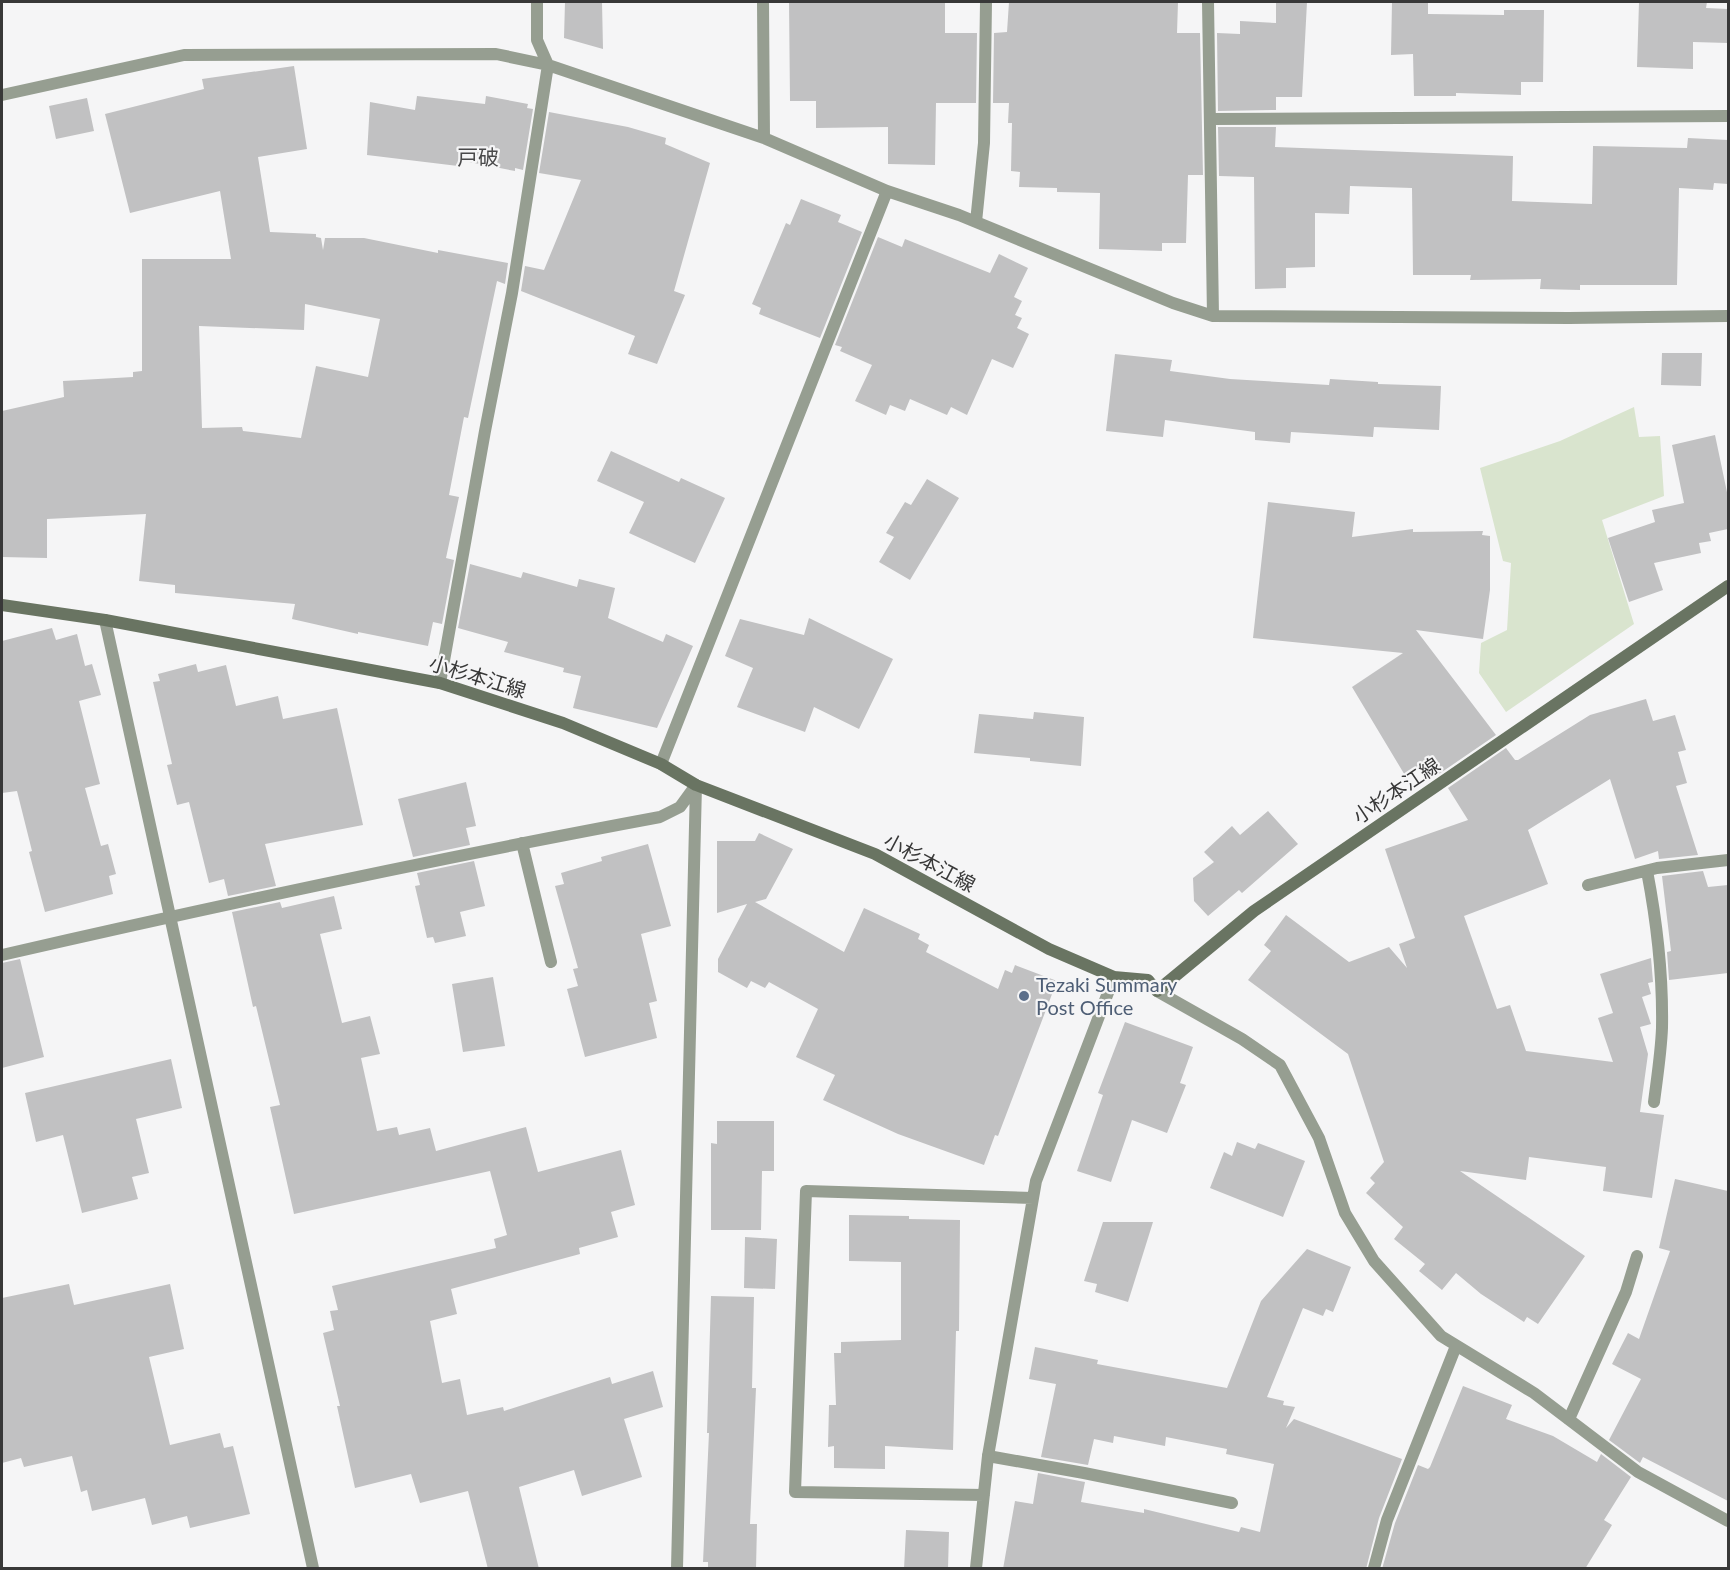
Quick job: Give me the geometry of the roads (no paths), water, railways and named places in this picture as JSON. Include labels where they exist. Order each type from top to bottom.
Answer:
[{"type":"main road","name":"小杉本江線","points":[[2,605],[105,620],[440,683],[563,723],[661,764],[696,785],[875,854],[1048,949],[1113,977],[1148,980],[1157,991],[1254,911],[1728,586]]},
{"type":"street","points":[[440,683],[512,292],[548,65],[537,40],[537,2]]},
{"type":"street","points":[[763,2],[764,138]]},
{"type":"street","points":[[976,222],[984,143],[986,2]]},
{"type":"street","points":[[1208,2],[1213,316]]},
{"type":"street","points":[[2,95],[184,55],[496,54],[548,65],[764,138],[887,191],[976,222],[1173,303],[1213,316],[1569,318],[1728,315]]},
{"type":"street","points":[[1210,119],[1728,116]]},
{"type":"street","points":[[661,764],[887,191]]},
{"type":"street","points":[[105,620],[313,1569]]},
{"type":"street","points":[[2,955],[170,916],[522,843],[660,817],[680,807],[696,785]]},
{"type":"street","points":[[677,1569],[696,785]]},
{"type":"street","points":[[522,843],[551,962]]},
{"type":"street","points":[[1588,885],[1647,871],[1728,860]]},
{"type":"street","points":[[1647,871],[1661,955],[1662,1030],[1654,1102]]},
{"type":"street","points":[[976,1569],[988,1456],[1036,1181],[1113,977]]},
{"type":"street","points":[[1157,991],[1242,1040],[1280,1065],[1319,1138],[1345,1213],[1374,1261],[1441,1336],[1534,1392],[1638,1472],[1728,1521]]},
{"type":"street","points":[[984,1495],[795,1492],[806,1191],[1033,1198]]},
{"type":"street","points":[[1569,1419],[1626,1292],[1637,1256]]},
{"type":"street","points":[[1374,1569],[1387,1520],[1456,1346]]},
{"type":"street","points":[[988,1456],[1232,1503]]},
{"type":"place","name":"Tezaki Summary Post Office","points":[[1024,996]]},
{"type":"district","name":"戸破","points":[[478,156]]}]
